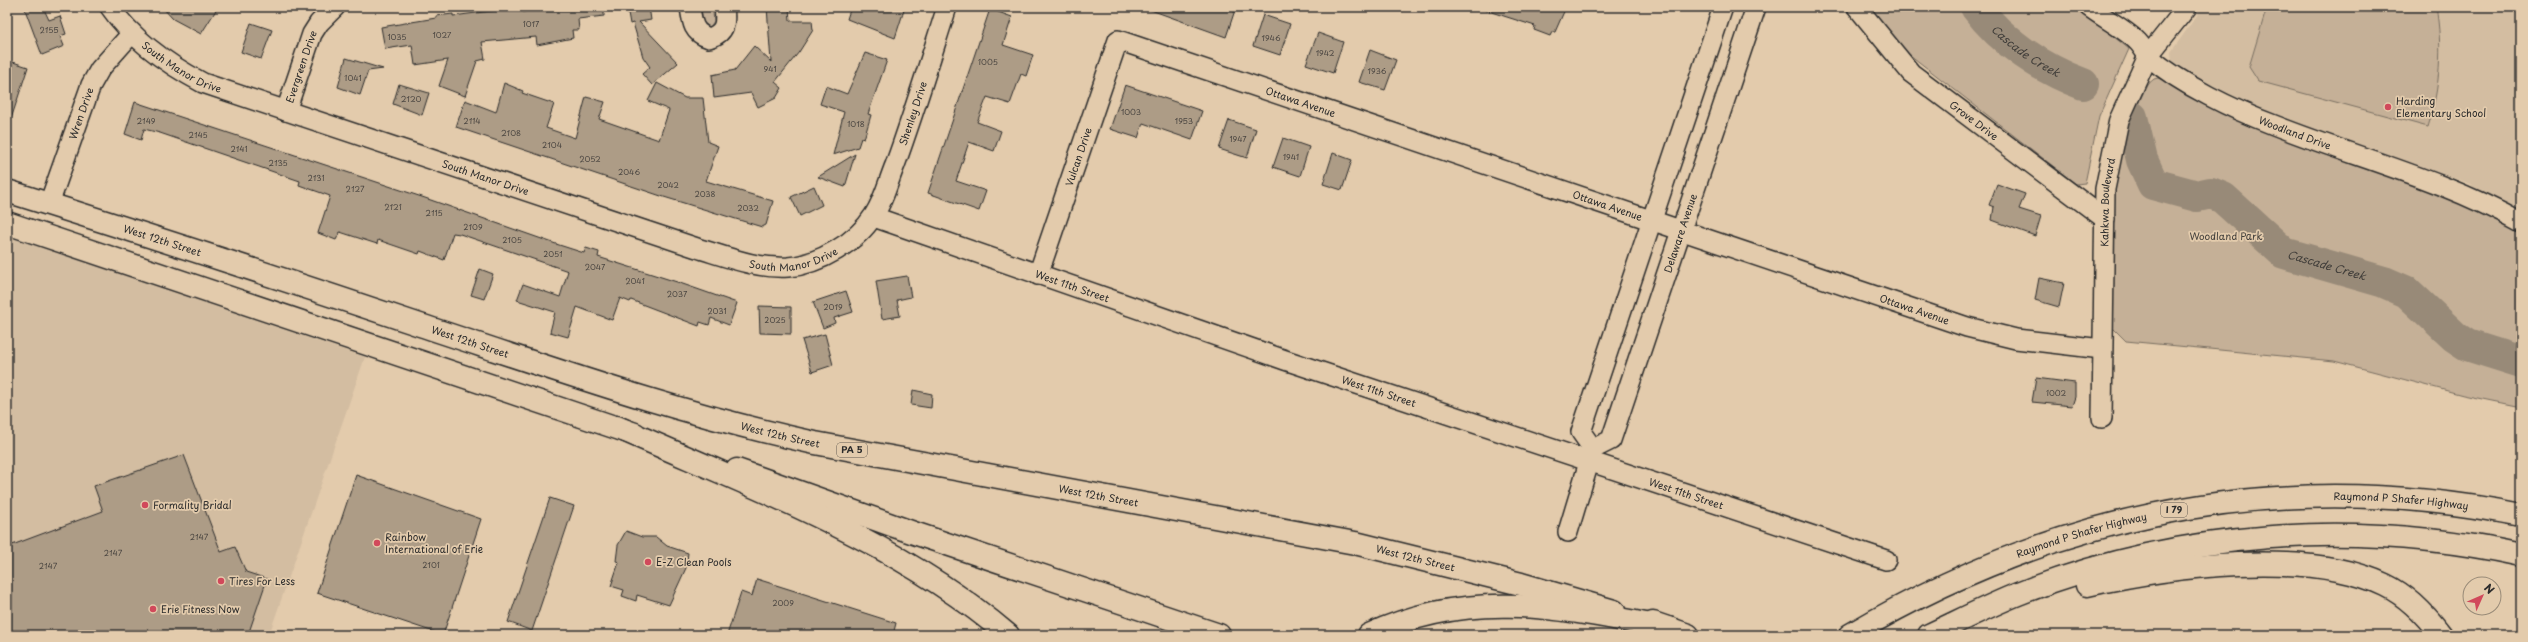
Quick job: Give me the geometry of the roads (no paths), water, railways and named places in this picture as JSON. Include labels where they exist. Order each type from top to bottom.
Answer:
[{"type":"main road","name":"West 12th Street","points":[[7,191],[189,248],[629,394],[746,428],[823,445],[1355,543],[1547,590],[1680,632]]},
{"type":"main road","points":[[7,223],[617,427],[914,533],[1219,635]]},
{"type":"main road","points":[[617,427],[820,518],[867,541],[942,586],[1008,635]]},
{"type":"main road","name":"Raymond P Shafer Highway","points":[[1850,635],[1896,607],[1952,580],[2013,554],[2068,535],[2188,508],[2248,500],[2340,495],[2432,502],[2521,515]]},
{"type":"main road","points":[[1931,634],[2026,592],[2098,568],[2189,546],[2264,537],[2371,535],[2447,543],[2521,555]]},
{"type":"main road","points":[[1931,634],[2059,593],[2111,580],[2186,569],[2263,565],[2333,569],[2368,578],[2387,585],[2408,600],[2431,621],[2441,635]]},
{"type":"main road","points":[[1369,635],[1439,611],[1495,605],[1548,607],[1680,632]]},
{"type":"street","name":"South Manor Drive","points":[[110,7],[132,34],[166,62],[203,83],[588,213],[745,263],[788,267],[807,264],[828,255],[848,242],[874,217]]},
{"type":"street","name":"Evergreen Drive","points":[[286,111],[312,34],[319,23],[335,7]]},
{"type":"street","points":[[690,7],[694,28],[698,34],[709,38],[723,29],[725,24],[724,7]]},
{"type":"street","name":"Shenley Drive","points":[[874,217],[881,204],[901,149],[947,7]]},
{"type":"street","points":[[1568,532],[1592,455],[1581,432],[1723,7]]},
{"type":"street","name":"Delaware Avenue","points":[[1592,455],[1611,440],[1680,229],[1756,7]]},
{"type":"street","name":"Grove Drive","points":[[1857,7],[1893,53],[1911,73],[2105,219]]},
{"type":"street","name":"Woodland Drive","points":[[2089,7],[2138,42],[2148,56],[2198,88],[2273,125],[2449,187],[2488,204],[2521,223]]},
{"type":"street","name":"Kahkwa Boulevard","points":[[2102,418],[2105,219],[2108,168],[2119,120],[2148,56],[2187,7]]},
{"type":"street","name":"Wren Drive","points":[[49,204],[91,85],[100,69],[132,34]]},
{"type":"street","name":"Ottawa Avenue","points":[[1118,40],[1967,327],[2016,339],[2102,349]]},
{"type":"street","name":"Vulcan Drive","points":[[1038,275],[1118,40]]},
{"type":"street","name":"West 11th Street","points":[[874,217],[1285,360],[1592,455],[1886,560]]},
{"type":"waterway","name":"Cascade Creek","points":[[1976,7],[1986,20],[2010,43],[2053,71],[2083,84]]},
{"type":"waterway","name":"Cascade Creek","points":[[2132,117],[2142,160],[2153,184],[2197,196],[2211,193],[2223,198],[2284,253],[2384,282],[2407,292],[2455,337],[2467,345],[2521,362]]},
{"type":"place","name":"Harding Elementary School","points":[[2388,107]]},
{"type":"place","name":"Formality Bridal","points":[[145,505]]},
{"type":"place","name":"Rainbow International of Erie","points":[[377,543]]},
{"type":"place","name":"E-Z Clean Pools","points":[[648,562]]},
{"type":"place","name":"Tires For Less","points":[[221,581]]},
{"type":"place","name":"Erie Fitness Now","points":[[153,609]]},
{"type":"park label","name":"Woodland Park","points":[[2226,236]]}]
